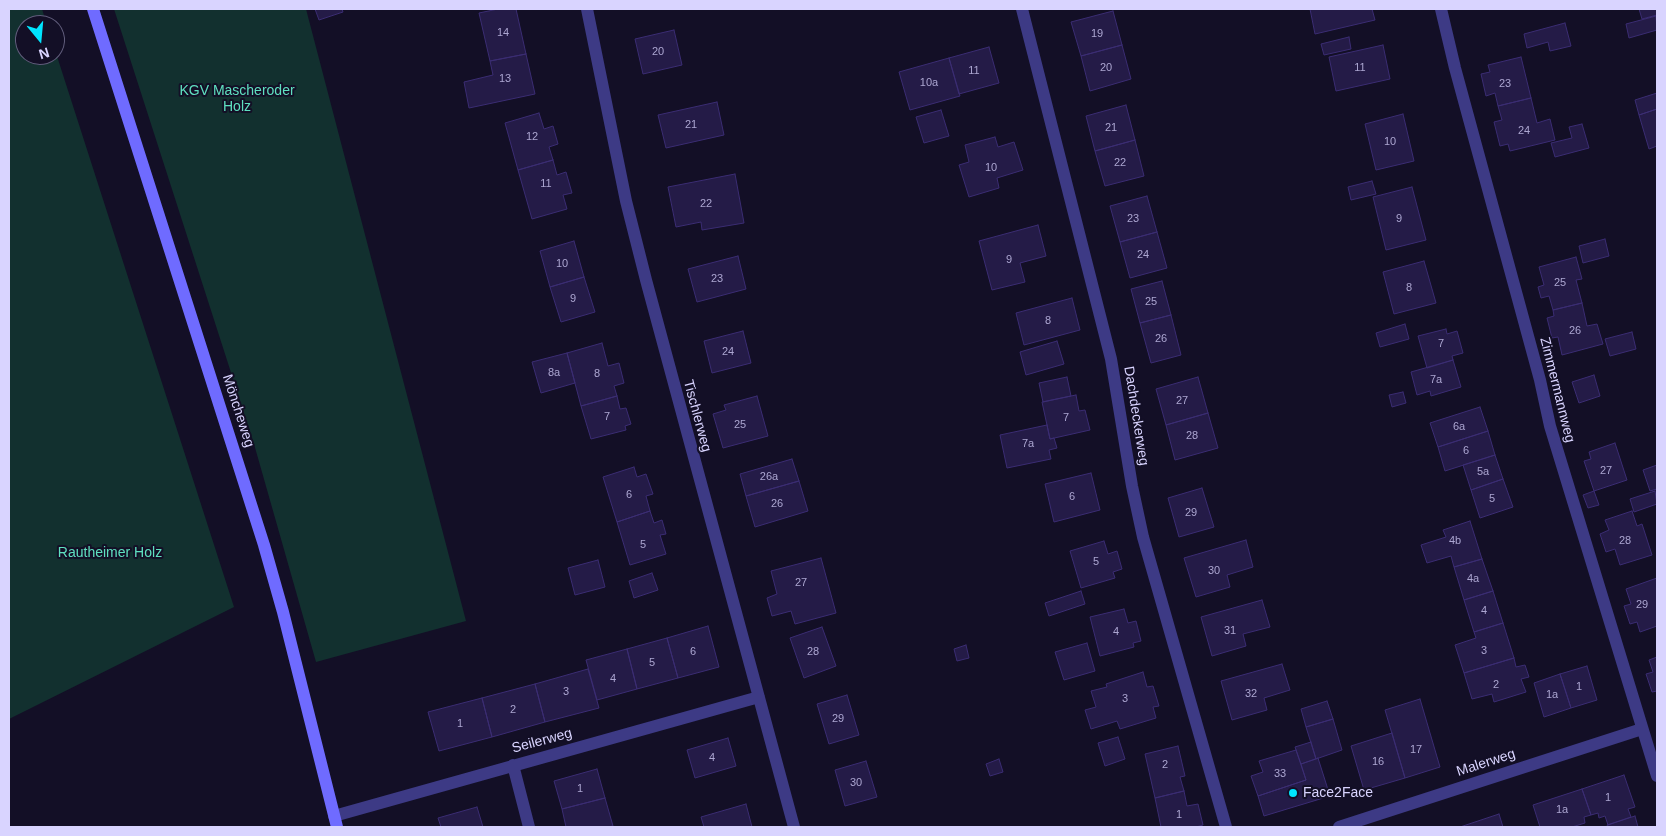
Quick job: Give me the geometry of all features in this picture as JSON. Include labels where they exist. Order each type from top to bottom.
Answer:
[{"type":"main road","name":"Möncheweg","points":[[93,9],[266,554],[283,612],[335,822]]},
{"type":"street","name":"Tischlerweg","points":[[587,9],[626,201],[794,827]]},
{"type":"street","name":"Dachdeckerweg","points":[[1022,9],[1111,359],[1132,486],[1143,537],[1226,827]]},
{"type":"street","name":"Zimmermannweg","points":[[1441,9],[1455,68],[1540,380],[1550,426],[1657,776]]},
{"type":"street","name":"Seilerweg","points":[[335,822],[513,765],[759,697]]},
{"type":"street","name":"Malerweg","points":[[1339,827],[1642,729]]},
{"type":"street","points":[[513,765],[529,827]]},
{"type":"green space","name":"Rautheimer Holz","points":[[9,9],[42,9],[44,15],[15,15],[15,65],[60,65],[234,607],[9,719]]},
{"type":"green space","name":"KGV Mascheroder Holz","points":[[114,9],[306,9],[466,621],[316,662],[254,444]]},
{"type":"building","points":[[315,9],[342,9],[343,12],[319,20]]},
{"type":"building","points":[[498,9],[516,9],[526,54],[490,61],[479,13]]},
{"type":"building","points":[[1310,9],[1372,9],[1375,20],[1315,34]]},
{"type":"building","points":[[1639,9],[1657,9],[1657,15],[1642,19]]},
{"type":"building","points":[[1113,11],[1122,45],[1081,56],[1071,22]]},
{"type":"building","points":[[1656,16],[1657,30],[1629,38],[1626,24]]},
{"type":"building","points":[[1565,23],[1571,46],[1550,51],[1548,42],[1527,48],[1524,34]]},
{"type":"building","points":[[674,30],[682,65],[643,74],[635,39]]},
{"type":"building","points":[[1349,37],[1351,49],[1324,55],[1321,44]]},
{"type":"building","points":[[1122,45],[1131,79],[1090,91],[1081,56]]},
{"type":"building","points":[[1383,45],[1390,79],[1336,91],[1329,57]]},
{"type":"building","points":[[989,47],[999,83],[959,94],[949,58]]},
{"type":"building","points":[[526,54],[535,94],[469,108],[464,82],[493,75],[490,61]]},
{"type":"building","points":[[1521,57],[1531,98],[1498,106],[1495,93],[1486,96],[1481,74],[1490,72],[1488,65]]},
{"type":"building","points":[[949,58],[960,96],[910,110],[899,72]]},
{"type":"building","points":[[1657,93],[1657,109],[1639,115],[1635,100]]},
{"type":"building","points":[[1531,98],[1537,123],[1550,119],[1555,140],[1510,151],[1508,144],[1500,146],[1494,122],[1502,120],[1498,106]]},
{"type":"building","points":[[717,102],[724,135],[666,148],[658,115]]},
{"type":"building","points":[[1126,105],[1135,140],[1095,151],[1086,116]]},
{"type":"building","points":[[1657,109],[1657,146],[1649,149],[1639,115]]},
{"type":"building","points":[[941,110],[949,136],[924,143],[916,117]]},
{"type":"building","points":[[539,113],[544,129],[553,126],[558,144],[549,147],[553,160],[518,170],[505,123]]},
{"type":"building","points":[[1403,114],[1414,161],[1376,170],[1365,124]]},
{"type":"building","points":[[1582,124],[1589,148],[1555,157],[1551,143],[1572,138],[1569,127]]},
{"type":"building","points":[[995,137],[998,147],[1014,142],[1023,170],[997,178],[999,188],[969,197],[959,165],[969,162],[965,145]]},
{"type":"building","points":[[1135,140],[1144,176],[1105,186],[1095,151]]},
{"type":"building","points":[[553,160],[557,175],[566,172],[572,193],[563,195],[567,209],[532,219],[518,170]]},
{"type":"building","points":[[735,174],[744,223],[702,230],[701,222],[676,227],[668,187]]},
{"type":"building","points":[[1372,181],[1376,194],[1351,200],[1348,187]]},
{"type":"building","points":[[1412,187],[1426,240],[1386,250],[1373,197]]},
{"type":"building","points":[[1147,196],[1157,232],[1120,242],[1110,206]]},
{"type":"building","points":[[1038,225],[1046,256],[1020,263],[1025,282],[992,290],[979,241]]},
{"type":"building","points":[[1157,232],[1167,268],[1130,278],[1120,242]]},
{"type":"building","points":[[1605,239],[1609,256],[1583,263],[1579,246]]},
{"type":"building","points":[[574,241],[584,277],[550,287],[540,251]]},
{"type":"building","points":[[738,256],[746,289],[697,302],[688,269]]},
{"type":"building","points":[[1576,257],[1582,279],[1576,280],[1582,303],[1553,310],[1549,296],[1541,298],[1538,287],[1544,285],[1539,267]]},
{"type":"building","points":[[1424,261],[1436,303],[1394,314],[1383,272]]},
{"type":"building","points":[[584,277],[595,312],[561,322],[550,287]]},
{"type":"building","points":[[1162,281],[1171,315],[1140,323],[1131,289]]},
{"type":"building","points":[[1072,298],[1080,330],[1024,345],[1016,313]]},
{"type":"building","points":[[1582,303],[1587,326],[1597,324],[1603,344],[1562,355],[1558,337],[1552,338],[1547,318],[1554,316],[1553,310]]},
{"type":"building","points":[[1171,315],[1181,355],[1151,363],[1140,323]]},
{"type":"building","points":[[1405,324],[1409,339],[1380,347],[1376,333]]},
{"type":"building","points":[[1446,329],[1447,334],[1457,331],[1463,353],[1452,356],[1453,360],[1427,368],[1418,336]]},
{"type":"building","points":[[743,331],[751,363],[712,373],[704,341]]},
{"type":"building","points":[[1632,332],[1636,349],[1610,356],[1605,339]]},
{"type":"building","points":[[1057,341],[1064,364],[1026,375],[1020,352]]},
{"type":"building","points":[[602,343],[608,366],[619,363],[624,383],[614,386],[617,396],[581,406],[567,353]]},
{"type":"building","points":[[567,353],[575,383],[541,393],[532,362]]},
{"type":"building","points":[[1453,360],[1461,387],[1431,396],[1430,391],[1417,395],[1411,372]]},
{"type":"building","points":[[1594,375],[1600,396],[1579,403],[1572,382]]},
{"type":"building","points":[[1067,377],[1071,396],[1043,402],[1039,383]]},
{"type":"building","points":[[1198,377],[1208,413],[1166,425],[1156,389]]},
{"type":"building","points":[[1403,392],[1406,403],[1392,407],[1389,395]]},
{"type":"building","points":[[1076,395],[1079,411],[1085,410],[1090,430],[1050,439],[1042,402]]},
{"type":"building","points":[[617,396],[620,409],[626,408],[631,424],[625,426],[626,430],[591,439],[581,406]]},
{"type":"building","points":[[757,396],[768,436],[723,448],[713,414],[726,410],[724,405]]},
{"type":"building","points":[[1480,407],[1488,431],[1438,447],[1430,423]]},
{"type":"building","points":[[1208,413],[1218,448],[1175,460],[1166,425]]},
{"type":"building","points":[[1047,425],[1050,439],[1054,438],[1057,448],[1049,450],[1051,459],[1007,468],[1000,435]]},
{"type":"building","points":[[1488,431],[1495,455],[1445,471],[1438,447]]},
{"type":"building","points":[[1615,443],[1627,480],[1594,491],[1584,461],[1591,459],[1589,452]]},
{"type":"building","points":[[1495,455],[1503,479],[1471,490],[1463,465]]},
{"type":"building","points":[[792,459],[799,481],[746,496],[740,474]]},
{"type":"building","points":[[1657,465],[1657,489],[1650,491],[1643,470]]},
{"type":"building","points":[[634,467],[637,477],[646,474],[653,494],[646,496],[650,511],[617,522],[603,477]]},
{"type":"building","points":[[1091,473],[1100,510],[1054,522],[1045,484]]},
{"type":"building","points":[[1503,479],[1513,507],[1480,518],[1471,490]]},
{"type":"building","points":[[799,481],[808,511],[755,527],[746,496]]},
{"type":"building","points":[[1202,488],[1214,527],[1179,537],[1168,498]]},
{"type":"building","points":[[1594,491],[1599,505],[1588,508],[1583,495]]},
{"type":"building","points":[[1655,491],[1657,504],[1634,512],[1630,499]]},
{"type":"building","points":[[650,511],[654,523],[662,520],[666,534],[660,535],[666,554],[630,565],[617,522]]},
{"type":"building","points":[[1632,511],[1637,526],[1642,524],[1652,555],[1620,565],[1615,549],[1606,552],[1600,534],[1609,530],[1605,520]]},
{"type":"building","points":[[1470,521],[1482,559],[1454,567],[1451,556],[1427,563],[1421,545],[1446,537],[1443,530]]},
{"type":"building","points":[[1246,540],[1253,567],[1227,575],[1230,587],[1196,597],[1184,558]]},
{"type":"building","points":[[1104,541],[1108,554],[1117,551],[1122,569],[1113,572],[1115,578],[1081,588],[1070,551]]},
{"type":"building","points":[[821,558],[836,613],[795,624],[791,611],[772,616],[767,598],[777,594],[771,571]]},
{"type":"building","points":[[1482,559],[1493,591],[1464,600],[1454,567]]},
{"type":"building","points":[[598,560],[605,587],[575,595],[568,568]]},
{"type":"building","points":[[652,573],[658,590],[634,598],[629,581]]},
{"type":"building","points":[[1657,578],[1657,626],[1640,632],[1637,622],[1630,624],[1624,606],[1631,604],[1626,589]]},
{"type":"building","points":[[1081,591],[1085,604],[1049,616],[1045,603]]},
{"type":"building","points":[[1493,591],[1503,623],[1474,632],[1464,600]]},
{"type":"building","points":[[1262,600],[1270,627],[1243,634],[1246,646],[1212,656],[1201,617]]},
{"type":"building","points":[[1124,609],[1128,623],[1136,621],[1141,641],[1133,643],[1134,647],[1100,656],[1090,617]]},
{"type":"building","points":[[1503,623],[1514,658],[1464,673],[1455,645],[1476,638],[1474,632]]},
{"type":"building","points":[[708,626],[719,667],[678,678],[667,638]]},
{"type":"building","points":[[822,627],[836,666],[804,678],[790,638]]},
{"type":"building","points":[[667,638],[678,678],[637,689],[627,649]]},
{"type":"building","points":[[1087,643],[1095,671],[1064,680],[1055,652]]},
{"type":"building","points":[[966,645],[969,658],[957,661],[954,649]]},
{"type":"building","points":[[627,649],[637,689],[597,700],[586,660]]},
{"type":"building","points":[[1657,657],[1657,691],[1652,692],[1646,674],[1653,672],[1649,660]]},
{"type":"building","points":[[1514,658],[1516,667],[1525,665],[1529,677],[1521,679],[1526,692],[1494,702],[1492,694],[1472,699],[1464,673]]},
{"type":"building","points":[[1282,664],[1290,690],[1264,698],[1267,710],[1232,720],[1221,681]]},
{"type":"building","points":[[1587,666],[1597,700],[1571,708],[1560,674]]},
{"type":"building","points":[[588,669],[599,708],[545,722],[535,684]]},
{"type":"building","points":[[1143,672],[1147,687],[1153,686],[1159,706],[1153,707],[1156,718],[1120,729],[1117,721],[1091,729],[1085,710],[1096,707],[1091,691],[1107,687],[1106,684]]},
{"type":"building","points":[[1560,674],[1571,708],[1544,717],[1534,683]]},
{"type":"building","points":[[535,684],[545,722],[492,737],[482,698]]},
{"type":"building","points":[[847,695],[859,735],[829,744],[817,704]]},
{"type":"building","points":[[482,698],[492,737],[439,751],[428,712]]},
{"type":"building","points":[[1420,699],[1440,767],[1405,778],[1385,710]]},
{"type":"building","points":[[1327,701],[1333,719],[1306,727],[1301,709]]},
{"type":"building","points":[[1333,719],[1342,750],[1316,759],[1306,727]]},
{"type":"building","points":[[1392,733],[1405,778],[1364,790],[1351,746]]},
{"type":"building","points":[[1118,737],[1125,759],[1105,766],[1098,743]]},
{"type":"building","points":[[728,738],[736,766],[695,778],[687,750]]},
{"type":"building","points":[[1311,742],[1316,759],[1301,764],[1295,747]]},
{"type":"building","points":[[1178,746],[1185,776],[1180,777],[1184,791],[1155,798],[1145,754]]},
{"type":"building","points":[[1296,750],[1306,780],[1258,796],[1251,776],[1263,772],[1259,761]]},
{"type":"building","points":[[1318,758],[1330,796],[1264,816],[1258,796],[1306,780],[1301,764]]},
{"type":"building","points":[[999,759],[1003,772],[990,776],[986,764]]},
{"type":"building","points":[[866,761],[877,797],[845,806],[835,770]]},
{"type":"building","points":[[597,769],[605,798],[562,809],[554,781]]},
{"type":"building","points":[[1624,775],[1635,807],[1628,809],[1631,817],[1608,825],[1605,816],[1599,818],[1598,813],[1591,815],[1582,789]]},
{"type":"building","points":[[1582,789],[1591,815],[1584,817],[1585,823],[1572,827],[1540,827],[1533,805]]},
{"type":"building","points":[[1184,791],[1187,806],[1198,804],[1203,825],[1196,827],[1161,827],[1155,798]]},
{"type":"building","points":[[605,798],[613,826],[566,827],[562,809]]},
{"type":"building","points":[[746,804],[752,827],[704,827],[701,817]]},
{"type":"building","points":[[477,807],[483,827],[441,827],[438,818]]},
{"type":"building","points":[[1499,814],[1503,827],[1460,827]]},
{"type":"building","points":[[1635,816],[1638,827],[1608,827],[1607,825]]},
{"type":"place","name":"Face2Face","points":[[1293,793]]}]
